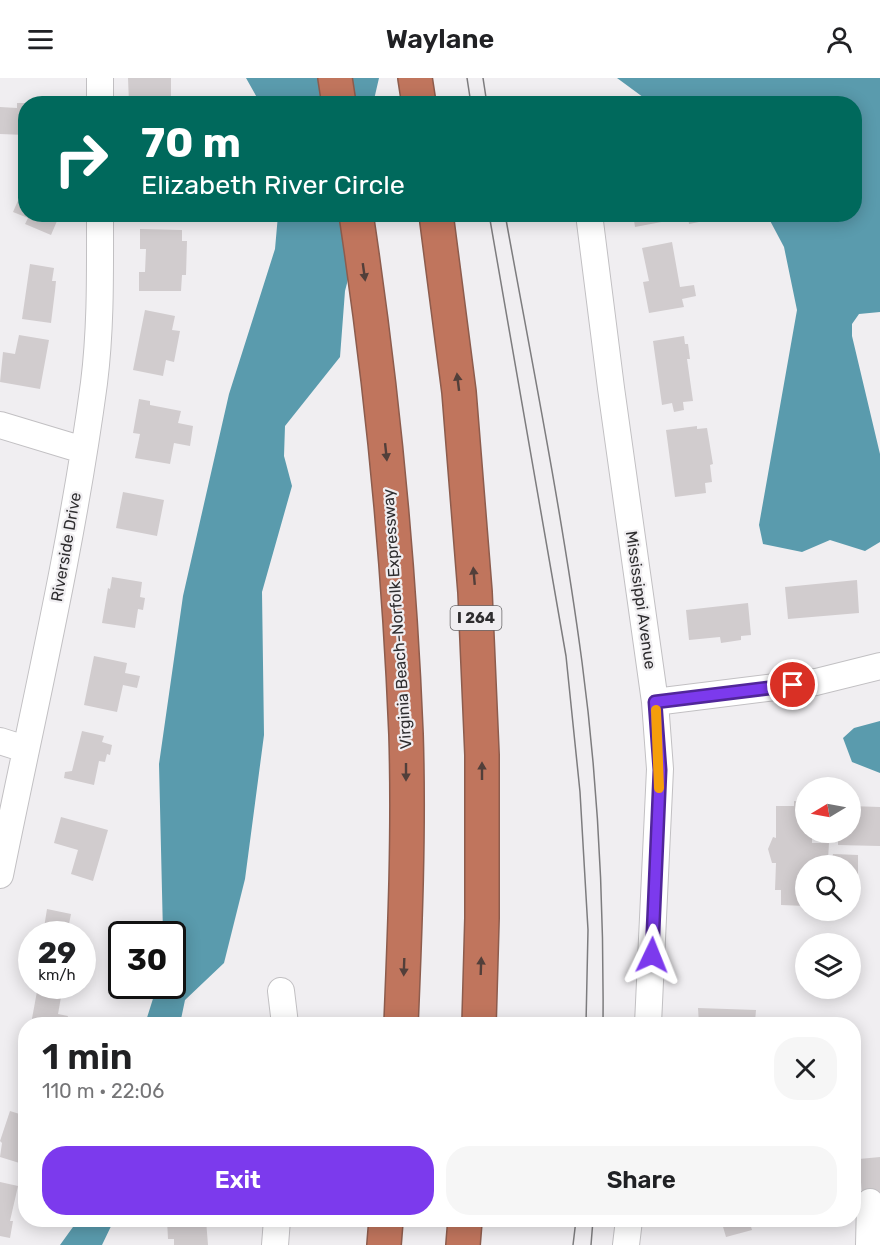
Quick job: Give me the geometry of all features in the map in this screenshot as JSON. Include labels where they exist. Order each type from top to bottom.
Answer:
[{"type":"highway","points":[[335,78],[338,96]]},
{"type":"highway","points":[[416,78],[418,96]]},
{"type":"highway","name":"Virginia Beach-Norfolk Expressway","points":[[357,222],[380,394],[398,574],[406,736],[406,902],[401,1017]]},
{"type":"highway","name":"I 264","points":[[437,222],[459,392],[475,592],[482,755],[479,1017]]},
{"type":"highway","points":[[384,1245],[385,1227]]},
{"type":"highway","points":[[463,1245],[464,1227]]},
{"type":"street","points":[[100,78],[100,96]]},
{"type":"street","name":"Riverside Drive","points":[[0,875],[60,590],[94,382],[99,326],[100,222]]},
{"type":"street","name":"Mississippi Avenue","points":[[590,222],[655,702],[660,770],[648,1017]]},
{"type":"street","points":[[0,425],[83,450]]},
{"type":"street","points":[[655,702],[816,682],[880,666]]},
{"type":"street","points":[[0,741],[25,748]]},
{"type":"street","points":[[281,991],[284,1017]]},
{"type":"street","points":[[869,1245],[870,1202]]},
{"type":"street","points":[[275,1245],[276,1227]]},
{"type":"street","points":[[626,1245],[628,1227]]},
{"type":"water","points":[[246,78],[379,78],[375,96],[256,96]]},
{"type":"water","points":[[617,78],[880,78],[880,312],[859,314],[852,324],[852,336],[880,454],[880,542],[865,551],[830,540],[802,552],[763,544],[759,525],[797,310],[784,247],[771,222],[862,222],[862,96],[641,96]]},
{"type":"water","points":[[277,222],[359,222],[358,241],[345,291],[340,357],[285,426],[284,456],[292,486],[262,592],[264,735],[245,879],[224,963],[185,1000],[181,1017],[147,1017],[153,999],[186,999],[186,921],[163,921],[159,764],[183,596],[229,394],[275,249]]},
{"type":"water","points":[[880,721],[880,773],[852,762],[843,738],[854,728]]},
{"type":"water","points":[[73,1227],[111,1227],[102,1245],[60,1245]]},
{"type":"building","points":[[128,78],[171,78],[171,96],[129,96]]},
{"type":"building","points":[[18,103],[18,135],[0,134],[0,107],[17,108]]},
{"type":"building","points":[[18,201],[18,214],[13,212]]},
{"type":"building","points":[[26,222],[57,222],[51,235],[25,224]]},
{"type":"building","points":[[634,222],[662,222],[635,227]]},
{"type":"building","points":[[140,229],[182,230],[182,241],[187,241],[186,275],[182,275],[181,291],[139,291],[139,272],[145,272],[146,249],[140,249]]},
{"type":"building","points":[[672,242],[680,287],[694,285],[696,296],[682,299],[684,307],[649,313],[643,282],[649,281],[642,248]]},
{"type":"building","points":[[30,264],[54,268],[52,281],[56,281],[51,323],[22,319]]},
{"type":"building","points":[[145,310],[175,316],[172,330],[180,331],[174,362],[166,360],[163,376],[133,370]]},
{"type":"building","points":[[19,335],[49,340],[40,389],[0,382],[3,352],[15,354]]},
{"type":"building","points":[[684,336],[685,344],[688,344],[690,359],[687,359],[693,401],[683,402],[684,410],[674,412],[672,403],[662,405],[653,341]]},
{"type":"building","points":[[139,399],[150,401],[150,405],[181,411],[178,423],[193,426],[190,446],[174,443],[170,464],[135,458],[140,434],[133,433]]},
{"type":"building","points":[[697,426],[697,429],[707,428],[713,464],[710,465],[712,482],[705,483],[706,493],[675,497],[666,430]]},
{"type":"building","points":[[123,492],[164,500],[157,536],[116,528]]},
{"type":"building","points":[[112,577],[142,582],[140,597],[145,598],[143,610],[138,609],[135,628],[102,623]]},
{"type":"building","points":[[857,580],[859,613],[788,619],[785,587]]},
{"type":"building","points":[[748,603],[751,635],[741,636],[741,640],[721,643],[720,637],[689,640],[686,610]]},
{"type":"building","points":[[94,656],[127,663],[125,673],[140,676],[137,688],[123,685],[117,712],[84,705]]},
{"type":"building","points":[[82,731],[104,736],[102,742],[112,745],[110,755],[107,754],[105,762],[99,761],[94,785],[64,778],[65,772],[72,771]]},
{"type":"building","points":[[794,801],[795,843],[829,843],[828,855],[795,855],[795,906],[781,905],[781,890],[775,890],[776,863],[772,863],[768,849],[773,837],[776,838],[776,806],[794,806]]},
{"type":"building","points":[[861,806],[880,807],[880,846],[838,845],[838,843],[861,843]]},
{"type":"building","points":[[61,817],[108,830],[93,881],[71,874],[78,850],[54,843]]},
{"type":"building","points":[[47,909],[71,914],[70,921],[45,921]]},
{"type":"building","points":[[36,999],[61,999],[58,1014],[68,1017],[32,1017]]},
{"type":"building","points":[[698,1008],[756,1010],[755,1017],[699,1017]]},
{"type":"building","points":[[10,1111],[18,1114],[18,1163],[0,1157],[2,1143],[0,1141]]},
{"type":"building","points":[[880,1157],[880,1193],[862,1194],[861,1159]]},
{"type":"building","points":[[0,1182],[18,1186],[10,1221],[13,1221],[10,1238],[0,1236]]},
{"type":"building","points":[[167,1227],[207,1227],[208,1245],[174,1245],[174,1239],[168,1239]]},
{"type":"building","points":[[723,1227],[751,1227],[752,1230],[726,1237]]},
{"type":"tram line","points":[[467,78],[470,96]]},
{"type":"tram line","points":[[483,78],[486,96]]},
{"type":"tram line","points":[[490,222],[566,656],[580,792],[588,930],[586,1017]]},
{"type":"tram line","points":[[506,222],[556,494],[588,707],[599,843],[603,1017]]},
{"type":"tram line","points":[[573,1245],[575,1227]]},
{"type":"tram line","points":[[591,1245],[592,1227]]},
{"type":"slow traffic","points":[[656,710],[659,788]]},
{"type":"route","points":[[652,955],[660,770],[655,702],[793,685]]}]
